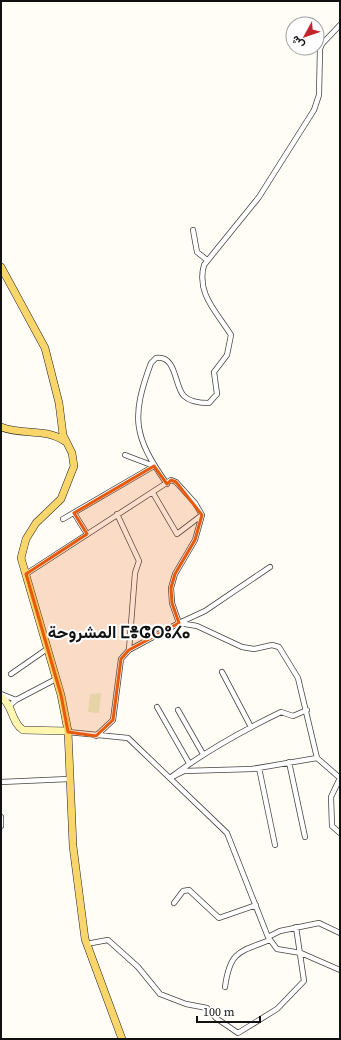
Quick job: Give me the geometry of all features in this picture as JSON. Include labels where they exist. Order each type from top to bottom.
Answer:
[{"type":"main road","points":[[1,267],[45,348],[59,403],[63,435],[74,466],[61,499],[36,523],[26,539],[21,558],[61,695],[68,731],[73,846],[86,944],[122,1039]]},
{"type":"main road","points":[[1,427],[48,433],[57,436],[67,443]]},
{"type":"main road","points":[[1,697],[9,706],[17,726],[23,730],[68,731]]},
{"type":"street","points":[[167,484],[154,466],[142,441],[137,421],[138,408],[151,363],[156,358],[165,359],[174,370],[185,398],[191,401],[209,403],[217,394],[214,372],[227,355],[231,335],[202,289],[202,273],[207,260],[259,197],[314,110],[319,96],[320,49],[322,44],[340,25]]},
{"type":"street","points":[[193,230],[197,252],[207,260]]},
{"type":"street","points":[[125,455],[154,466]]},
{"type":"street","points":[[63,519],[154,466]]},
{"type":"street","points":[[26,574],[171,480],[176,482],[195,503],[202,515],[195,540],[174,574],[171,588],[172,603],[179,623]]},
{"type":"street","points":[[153,493],[177,534],[202,515]]},
{"type":"street","points":[[74,513],[87,534]]},
{"type":"street","points":[[117,514],[139,561],[136,573],[129,650]]},
{"type":"street","points":[[96,736],[113,720],[121,659],[129,650],[205,611],[270,567]]},
{"type":"street","points":[[179,623],[196,626],[242,647],[254,649],[272,645],[279,647],[298,678],[307,710],[317,758],[340,778],[332,798],[332,826],[340,833]]},
{"type":"street","points":[[11,674],[47,648]]},
{"type":"street","points":[[222,672],[251,727]]},
{"type":"street","points":[[9,706],[16,700],[56,679]]},
{"type":"street","points":[[1,694],[16,700]]},
{"type":"street","points":[[157,708],[189,763]]},
{"type":"street","points":[[178,710],[203,754]]},
{"type":"street","points":[[170,778],[203,754],[281,712],[293,716],[307,710]]},
{"type":"street","points":[[68,731],[96,736],[128,738],[227,833],[269,939],[277,949],[301,953],[340,970]]},
{"type":"street","points":[[170,778],[184,771],[259,768],[317,758]]},
{"type":"street","points":[[289,762],[305,837]]},
{"type":"street","points":[[259,768],[275,844]]},
{"type":"street","points":[[1,782],[69,779]]},
{"type":"street","points":[[1,817],[1,826]]},
{"type":"street","points":[[174,903],[184,891],[189,890],[220,918],[256,905]]},
{"type":"street","points":[[225,986],[227,971],[234,957],[241,951],[269,939],[280,931],[319,922],[340,933]]},
{"type":"street","points":[[86,944],[108,940],[138,968],[160,994],[186,1004],[207,1008],[216,1018],[238,1033],[276,1009],[304,981],[296,927]]},
{"type":"highlighted area","points":[[154,466],[167,484],[171,480],[176,482],[202,515],[195,540],[175,574],[171,588],[172,603],[179,623],[129,650],[121,659],[113,720],[96,736],[68,732],[61,695],[26,574],[87,534],[74,513]]},
{"type":"green space","points":[[101,693],[99,713],[88,712],[90,694]]},
{"type":"district","name":"المشروحة ⵎⴻⵛⵔⵓⵃⴰ","points":[[119,632]]}]
